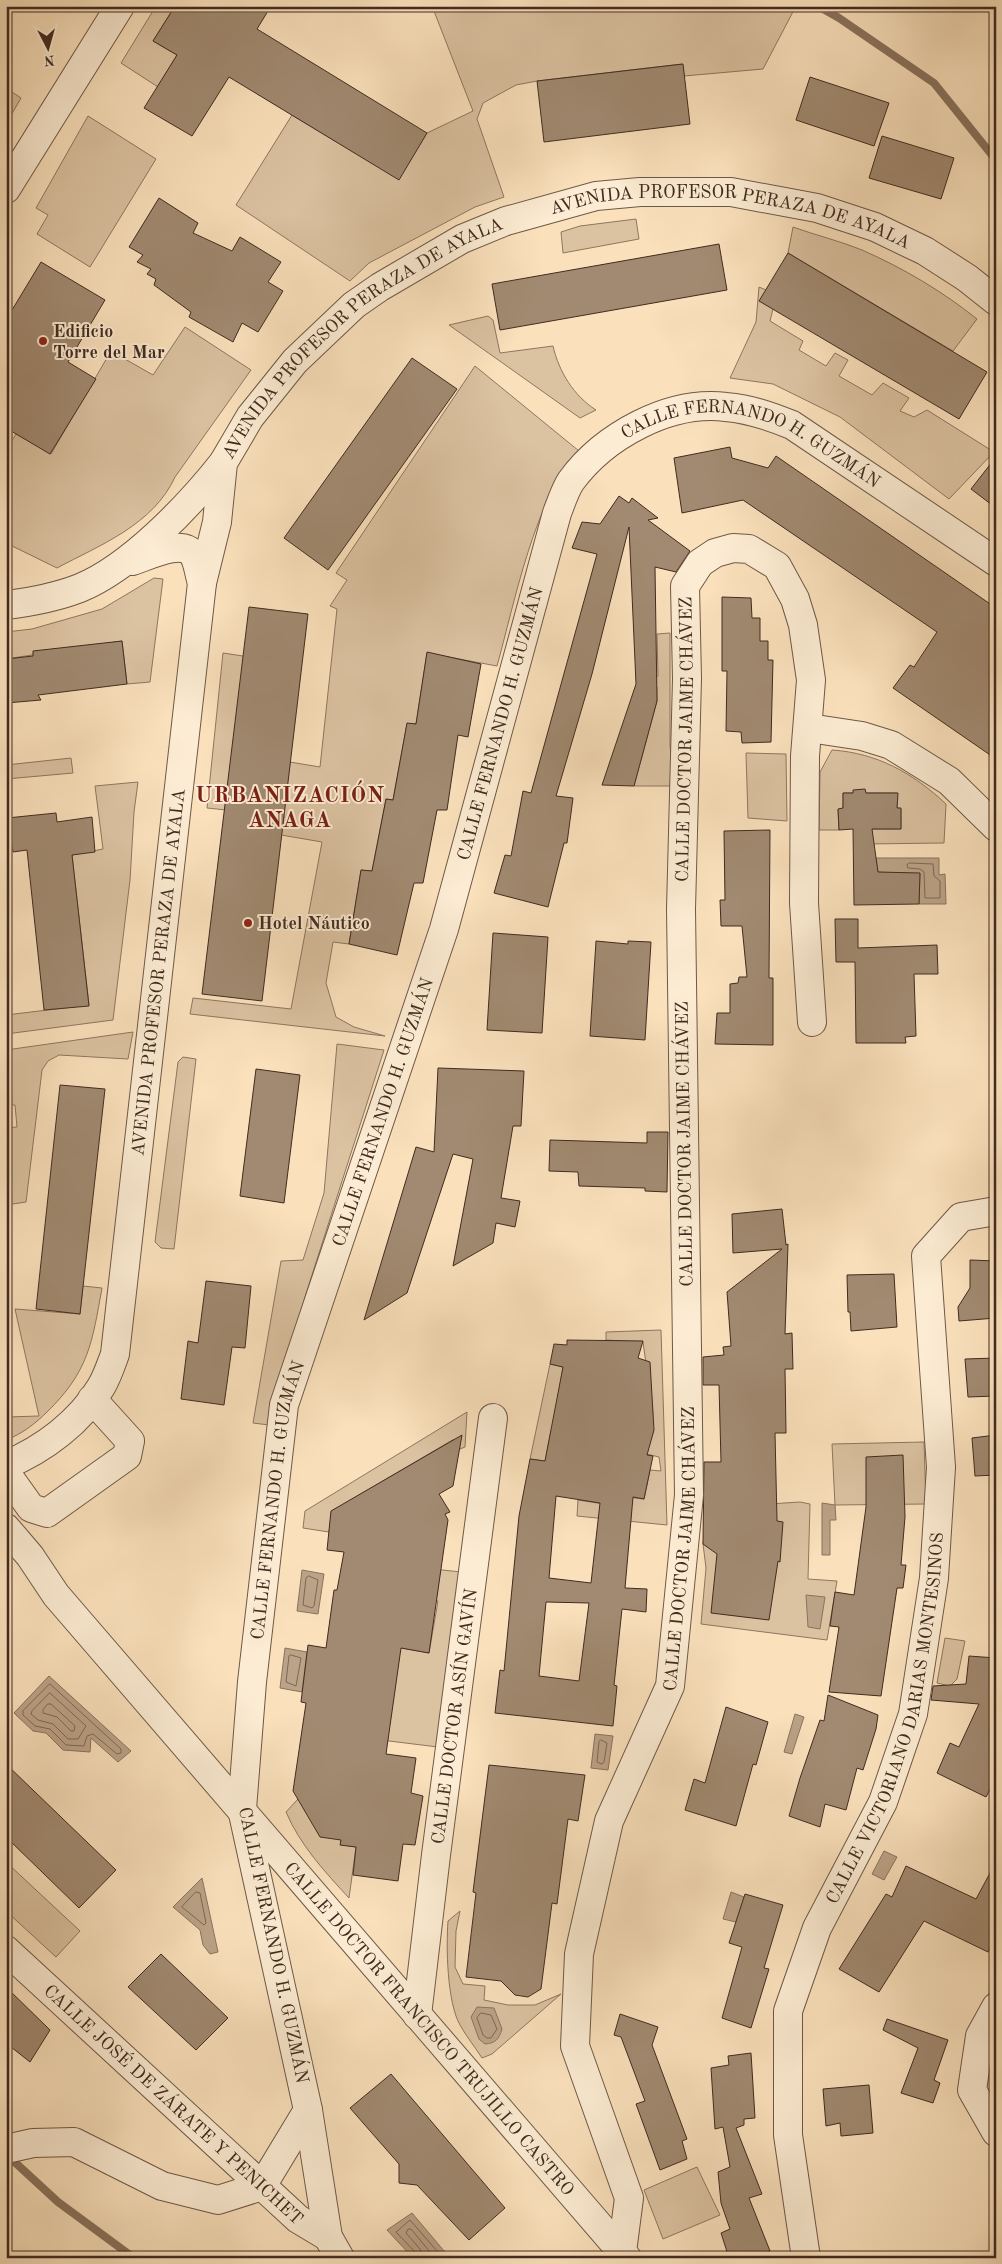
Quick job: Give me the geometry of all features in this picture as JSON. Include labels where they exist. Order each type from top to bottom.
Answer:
[{"type":"street","points":[[6,189],[120,6]]},
{"type":"street","name":"AVENIDA PROFESOR PERAZA DE AYALA","points":[[6,1465],[30,1455],[50,1442],[83,1411],[102,1386],[115,1354],[202,584],[217,522],[223,463],[250,417],[294,361],[354,305],[462,239],[506,221],[596,196],[640,192],[731,192],[817,208],[875,227],[925,251],[967,278],[996,302]]},
{"type":"street","name":"CALLE FERNANDO H. GUZMÁN","points":[[334,2248],[308,2110],[242,1809],[252,1682],[284,1405],[444,929],[557,513],[570,483],[592,456],[617,436],[658,416],[700,407],[724,406],[759,412],[792,425],[996,562]]},
{"type":"street","points":[[123,565],[198,496],[223,463]]},
{"type":"street","points":[[6,605],[27,603],[81,588],[123,565],[174,548],[188,549],[194,554],[202,584]]},
{"type":"street","name":"CALLE DOCTOR JAIME CHÁVEZ","points":[[625,2255],[629,2198],[575,2046],[579,1954],[608,1821],[670,1686],[689,1495],[681,909],[688,680],[685,586],[700,563],[715,553],[733,548],[749,549],[777,566],[796,599],[804,625],[811,680],[809,728],[805,756],[804,903],[812,1022]]},
{"type":"street","points":[[809,728],[862,736],[891,746],[949,781],[996,827]]},
{"type":"street","name":"CALLE VICTORIANO DARIAS MONTESINOS","points":[[806,2258],[788,2135],[788,2011],[817,1928],[883,1802],[913,1714],[934,1578],[941,1466],[926,1256],[961,1217],[996,1211]]},
{"type":"street","points":[[6,1474],[31,1508],[47,1513],[127,1456],[130,1441],[92,1399]]},
{"type":"street","name":"CALLE DOCTOR ASÍN GAVÍN","points":[[417,2015],[493,1418]]},
{"type":"street","name":"CALLE DOCTOR FRANCISCO TRUJILLO CASTRO","points":[[6,1528],[30,1556],[56,1595],[625,2255]]},
{"type":"street","name":"CALLE DOCTOR FRANCISCO TRUJILLO CASTRO","points":[[6,1551],[56,1595]]},
{"type":"street","name":"CALLE JOSÉ DE ZÁRATE Y PENICHET","points":[[6,1950],[298,2219],[334,2248]]},
{"type":"street","points":[[996,2007],[980,2036],[972,2090],[996,2132]]},
{"type":"street","points":[[6,2150],[33,2143],[74,2142],[162,2186],[218,2200],[262,2186],[308,2110]]},
{"type":"shaded area","points":[[156,6],[175,6],[153,41],[177,55],[158,87],[121,63]]},
{"type":"shaded area","points":[[432,6],[796,6],[763,69],[684,76],[682,64],[537,81],[516,85],[483,103],[477,119],[504,197],[475,207],[369,263],[350,281],[236,205],[292,115],[399,179],[427,133],[473,111]]},
{"type":"shaded area","points":[[6,88],[21,98],[6,124]]},
{"type":"shaded area","points":[[88,116],[156,159],[90,267],[37,234],[48,215],[36,208]]},
{"type":"shaded area","points":[[636,219],[639,239],[563,253],[561,232],[580,226]]},
{"type":"shaded area","points":[[793,227],[854,247],[892,264],[936,290],[977,319],[953,351],[788,253]]},
{"type":"shaded area","points":[[759,287],[766,290],[773,309],[770,321],[803,341],[799,350],[826,366],[835,353],[848,360],[839,376],[872,395],[883,383],[909,398],[900,411],[914,417],[927,410],[994,452],[949,499],[840,417],[773,384],[730,378],[756,322]]},
{"type":"shaded area","points":[[488,316],[493,320],[500,353],[553,346],[559,365],[568,382],[581,398],[596,410],[580,418],[449,325]]},
{"type":"shaded area","points":[[185,327],[251,370],[165,494],[139,521],[124,532],[57,568],[6,543],[6,450],[16,434],[51,454],[111,351],[153,375]]},
{"type":"shaded area","points":[[475,366],[579,451],[564,471],[550,495],[538,523],[519,583],[497,666],[427,653],[416,724],[407,724],[393,800],[386,799],[372,871],[361,870],[349,944],[333,942],[326,983],[336,1017],[354,1027],[385,1036],[190,1014],[193,998],[291,1009],[322,842],[281,835],[284,816],[207,808],[223,653],[243,656],[290,762],[320,767],[337,609],[330,606],[347,580],[336,573]]},
{"type":"shaded area","points":[[154,578],[163,579],[150,682],[127,684],[122,641],[6,659],[6,632],[32,629],[102,609]]},
{"type":"shaded area","points":[[670,633],[670,745],[674,786],[634,786],[657,701],[657,687],[651,688],[650,679],[658,676],[657,634]]},
{"type":"shaded area","points":[[832,750],[864,755],[879,760],[894,766],[921,783],[946,804],[944,843],[865,844],[865,829],[901,829],[901,809],[897,808],[897,793],[843,793],[843,808],[838,810],[839,830],[819,830],[820,772]]},
{"type":"shaded area","points":[[746,753],[786,754],[787,821],[748,818]]},
{"type":"shaded area","points":[[71,758],[73,773],[6,779],[6,765]]},
{"type":"shaded area","points":[[138,782],[134,812],[130,880],[113,1020],[6,1034],[6,1015],[89,1005],[72,855],[103,849],[95,786]]},
{"type":"shaded area","points":[[133,1032],[128,1059],[59,1055],[48,1061],[42,1070],[26,1202],[6,1205],[6,1128],[17,1127],[15,1105],[9,1105],[6,1050]]},
{"type":"shaded area","points":[[337,1044],[384,1050],[304,1300],[284,1379],[277,1426],[253,1423],[281,1261],[303,1260],[324,1193]]},
{"type":"shaded area","points":[[183,1057],[196,1059],[174,1249],[161,1248],[155,1242],[178,1062]]},
{"type":"shaded area","points":[[83,1286],[102,1288],[91,1341],[80,1369],[61,1397],[43,1416],[23,1431],[6,1440],[6,1417],[39,1416],[15,1309],[80,1314]]},
{"type":"shaded area","points":[[661,1330],[667,1525],[577,1516],[578,1500],[623,1507],[627,1497],[644,1499],[650,1470],[661,1471],[659,1457],[551,1430],[545,1461],[530,1459],[550,1364],[563,1367],[558,1397],[653,1414],[643,1342],[606,1340],[606,1332]]},
{"type":"shaded area","points":[[467,1412],[465,1447],[460,1449],[454,1439],[332,1511],[329,1532],[303,1528],[305,1511]]},
{"type":"shaded area","points":[[924,1442],[926,1504],[835,1505],[832,1444]]},
{"type":"shaded area","points":[[800,1502],[810,1504],[808,1579],[837,1581],[827,1640],[701,1624],[706,1568],[703,1544],[708,1508]]},
{"type":"shaded area","points":[[396,1565],[461,1572],[438,1747],[381,1740],[374,1643],[429,1653],[438,1601],[390,1593]]},
{"type":"shaded area","points":[[945,1638],[965,1641],[957,1679],[950,1686],[937,1683]]},
{"type":"shaded area","points":[[298,1799],[341,1839],[341,1845],[356,1847],[349,1898],[314,1858],[298,1836],[286,1812]]},
{"type":"shaded area","points":[[6,1862],[80,1931],[56,1957],[6,1911]]},
{"type":"shaded area","points":[[460,1911],[456,1931],[455,1967],[463,1984],[485,1986],[484,2000],[508,2005],[535,2005],[561,1994],[492,2054],[482,2058],[460,2025],[452,2003],[447,1959],[448,1921]]},
{"type":"shaded area","points":[[697,2167],[720,2215],[663,2239],[644,2190]]},
{"type":"water","points":[[876,858],[939,858],[939,875],[945,874],[946,904],[919,904],[920,874],[878,872]]},
{"type":"water","points":[[822,1503],[835,1505],[836,1520],[830,1520],[830,1555],[822,1555]]},
{"type":"water","points":[[302,1570],[324,1574],[318,1614],[297,1611]]},
{"type":"water","points":[[806,1595],[825,1597],[820,1629],[808,1627]]},
{"type":"water","points":[[285,1648],[307,1652],[302,1692],[280,1688]]},
{"type":"water","points":[[49,1676],[131,1751],[118,1762],[91,1738],[90,1752],[63,1750],[46,1733],[33,1731],[14,1713]]},
{"type":"water","points":[[795,1714],[804,1717],[792,1754],[784,1752]]},
{"type":"water","points":[[595,1734],[613,1736],[608,1770],[591,1768]]},
{"type":"water","points":[[884,1851],[897,1857],[884,1880],[872,1874]]},
{"type":"water","points":[[202,1878],[218,1952],[210,1954],[203,1945],[200,1930],[173,1907]]},
{"type":"water","points":[[731,1892],[744,1897],[736,1922],[723,1919]]},
{"type":"water","points":[[477,2007],[494,2008],[502,2029],[498,2038],[492,2043],[485,2044],[479,2039],[471,2017]]},
{"type":"water","points":[[412,2213],[450,2258],[413,2258],[387,2230]]},
{"type":"building","points":[[175,6],[271,6],[257,29],[427,133],[399,180],[229,77],[192,136],[144,108],[177,55],[153,41]]},
{"type":"building","points":[[683,64],[690,124],[544,142],[537,81]]},
{"type":"building","points":[[810,77],[889,103],[874,146],[796,120]]},
{"type":"building","points":[[882,136],[954,158],[941,199],[869,178]]},
{"type":"building","points":[[159,198],[198,223],[193,233],[232,251],[240,237],[281,262],[268,282],[283,291],[258,332],[242,323],[233,342],[189,317],[191,312],[154,285],[156,279],[147,274],[151,269],[137,262],[143,255],[129,247]]},
{"type":"building","points":[[719,244],[727,290],[500,330],[492,284]]},
{"type":"building","points":[[788,253],[987,372],[959,419],[759,301]]},
{"type":"building","name":"Edificio Torre del Mar","points":[[41,262],[105,300],[68,362],[96,379],[50,454],[6,428],[6,320]]},
{"type":"building","points":[[412,358],[457,389],[328,570],[284,538]]},
{"type":"building","points":[[730,447],[732,458],[768,468],[776,456],[996,608],[996,759],[893,688],[910,665],[914,667],[937,632],[743,500],[682,513],[674,458]]},
{"type":"building","points":[[996,457],[996,508],[971,489]]},
{"type":"building","points":[[619,496],[629,503],[632,498],[658,518],[648,520],[690,551],[676,572],[655,567],[657,701],[634,786],[602,785],[636,684],[629,527],[592,674],[556,796],[573,798],[567,843],[564,843],[548,907],[494,893],[505,855],[511,856],[523,791],[531,793],[597,554],[572,548],[582,522],[600,524]]},
{"type":"building","points":[[722,597],[751,598],[752,618],[760,618],[760,641],[768,641],[768,660],[773,660],[771,742],[742,743],[741,732],[726,731],[727,671],[722,671]]},
{"type":"building","points":[[249,607],[308,614],[262,1001],[202,994]]},
{"type":"building","points":[[122,641],[127,684],[38,695],[41,700],[6,703],[6,659],[33,656],[33,651]]},
{"type":"building","points":[[427,652],[481,664],[468,737],[458,735],[447,810],[437,810],[423,883],[414,883],[397,955],[349,944],[361,870],[372,871],[386,799],[393,800],[407,723],[416,724]]},
{"type":"building","points":[[865,789],[866,793],[898,793],[897,808],[901,808],[901,829],[872,829],[878,872],[920,873],[919,904],[854,905],[853,829],[839,830],[838,809],[843,808],[843,793],[853,793],[853,790]]},
{"type":"building","points":[[56,813],[57,822],[92,817],[95,852],[72,855],[89,1006],[44,1010],[27,850],[13,852],[7,818]]},
{"type":"building","points":[[770,830],[769,978],[773,978],[773,1045],[715,1044],[717,1013],[730,1013],[730,984],[738,983],[739,977],[747,977],[742,926],[721,926],[720,900],[725,900],[724,831]]},
{"type":"building","points":[[835,919],[858,919],[858,948],[937,945],[938,974],[914,974],[916,1036],[905,1037],[906,1043],[856,1043],[855,962],[836,962]]},
{"type":"building","points":[[493,933],[548,937],[542,1033],[487,1030]]},
{"type":"building","points":[[596,941],[628,944],[628,941],[651,942],[645,1040],[590,1036]]},
{"type":"building","points":[[438,1068],[524,1071],[521,1126],[513,1126],[501,1198],[520,1201],[515,1227],[496,1223],[493,1243],[453,1266],[473,1159],[453,1154],[407,1293],[364,1320],[416,1147],[434,1152]]},
{"type":"building","points":[[256,1069],[300,1075],[284,1203],[240,1196]]},
{"type":"building","points":[[60,1085],[105,1089],[80,1314],[36,1309]]},
{"type":"building","points":[[647,1132],[668,1132],[667,1192],[645,1191],[645,1188],[579,1186],[578,1172],[549,1171],[550,1140],[647,1143]]},
{"type":"building","points":[[782,1209],[786,1245],[788,1244],[785,1334],[792,1333],[793,1369],[785,1369],[786,1433],[775,1433],[777,1521],[783,1522],[780,1562],[778,1561],[769,1620],[711,1613],[717,1554],[703,1544],[704,1462],[721,1462],[719,1385],[703,1385],[703,1357],[724,1355],[723,1347],[731,1346],[727,1292],[782,1249],[733,1253],[732,1214]]},
{"type":"building","points":[[970,1260],[996,1261],[996,1318],[959,1321],[958,1307],[970,1288]]},
{"type":"building","points":[[894,1274],[897,1327],[851,1331],[850,1312],[848,1312],[847,1275]]},
{"type":"building","points":[[206,1281],[251,1286],[245,1348],[232,1347],[224,1405],[181,1399],[188,1341],[198,1343]]},
{"type":"building","points":[[567,1340],[643,1341],[638,1358],[650,1362],[654,1430],[647,1455],[653,1456],[644,1499],[633,1497],[625,1588],[647,1589],[646,1612],[622,1609],[614,1685],[617,1686],[613,1726],[495,1713],[500,1670],[504,1671],[519,1516],[530,1459],[545,1461],[563,1367],[550,1364],[554,1344],[567,1345]],"holes":[[[556,1496],[600,1503],[591,1583],[549,1578]],[[546,1602],[589,1603],[579,1681],[539,1676]]]},
{"type":"building","points":[[996,1358],[996,1396],[968,1397],[965,1359]]},
{"type":"building","points":[[462,1435],[453,1486],[439,1494],[450,1512],[445,1514],[448,1520],[429,1653],[401,1648],[386,1754],[416,1758],[411,1793],[423,1796],[415,1845],[403,1844],[398,1881],[353,1875],[356,1847],[340,1845],[341,1840],[320,1837],[293,1791],[306,1703],[301,1702],[308,1645],[326,1648],[334,1590],[337,1590],[344,1552],[327,1550],[331,1511]]},
{"type":"building","points":[[996,1435],[996,1475],[975,1476],[972,1438]]},
{"type":"building","points":[[903,1455],[905,1517],[901,1565],[906,1565],[903,1588],[897,1588],[881,1696],[829,1692],[839,1627],[830,1626],[835,1592],[854,1595],[866,1507],[866,1457]]},
{"type":"building","points":[[969,1656],[996,1658],[996,1778],[986,1797],[937,1773],[950,1743],[959,1747],[979,1704],[931,1700],[933,1686],[966,1684]]},
{"type":"building","points":[[828,1695],[878,1715],[876,1729],[863,1770],[857,1768],[846,1810],[825,1804],[820,1827],[789,1816],[820,1720],[824,1721]]},
{"type":"building","points":[[726,1707],[768,1722],[756,1765],[753,1764],[736,1826],[685,1810],[694,1779],[705,1783]]},
{"type":"building","points":[[6,1764],[116,1870],[79,1908],[6,1837]]},
{"type":"building","points":[[489,1765],[585,1775],[578,1821],[568,1819],[557,1904],[552,1903],[541,1989],[528,1997],[515,1995],[501,1981],[466,1977],[476,1893],[473,1892]]},
{"type":"building","points":[[996,1862],[996,1938],[988,1952],[924,1921],[879,1992],[839,1969],[886,1894],[892,1897],[906,1866],[976,1899]]},
{"type":"building","points":[[745,1894],[783,1905],[764,1968],[769,1969],[751,2028],[722,2018],[742,1947],[729,1943]]},
{"type":"building","points":[[161,1954],[228,2018],[196,2050],[128,1987]]},
{"type":"building","points":[[6,1987],[50,2030],[30,2062],[6,2043]]},
{"type":"building","points":[[620,2014],[658,2027],[652,2045],[687,2139],[682,2141],[687,2159],[660,2170],[636,2104],[645,2101],[621,2037],[614,2035]]},
{"type":"building","points":[[887,2019],[948,2040],[934,2080],[940,2083],[933,2103],[901,2093],[918,2048],[883,2030]]},
{"type":"building","points":[[751,2053],[755,2118],[744,2119],[744,2125],[736,2128],[762,2194],[749,2198],[770,2251],[753,2258],[729,2258],[721,2233],[730,2229],[721,2203],[718,2172],[730,2167],[723,2127],[715,2129],[711,2068],[729,2065],[728,2056]]},
{"type":"building","points":[[391,2074],[505,2208],[469,2240],[417,2185],[399,2183],[399,2164],[350,2108]]},
{"type":"building","points":[[869,2085],[873,2133],[841,2136],[840,2123],[826,2126],[823,2089]]},
{"type":"waterway","points":[[818,6],[839,18],[934,83],[996,160]]},
{"type":"waterway","points":[[7,2155],[58,2202],[134,2258]]},
{"type":"place","name":"Edificio Torre del Mar","points":[[43,341]]},
{"type":"place","name":"Hotel Náutico","points":[[248,923]]},
{"type":"district","name":"URBANIZACIÓN ANAGA","points":[[290,806]]}]
